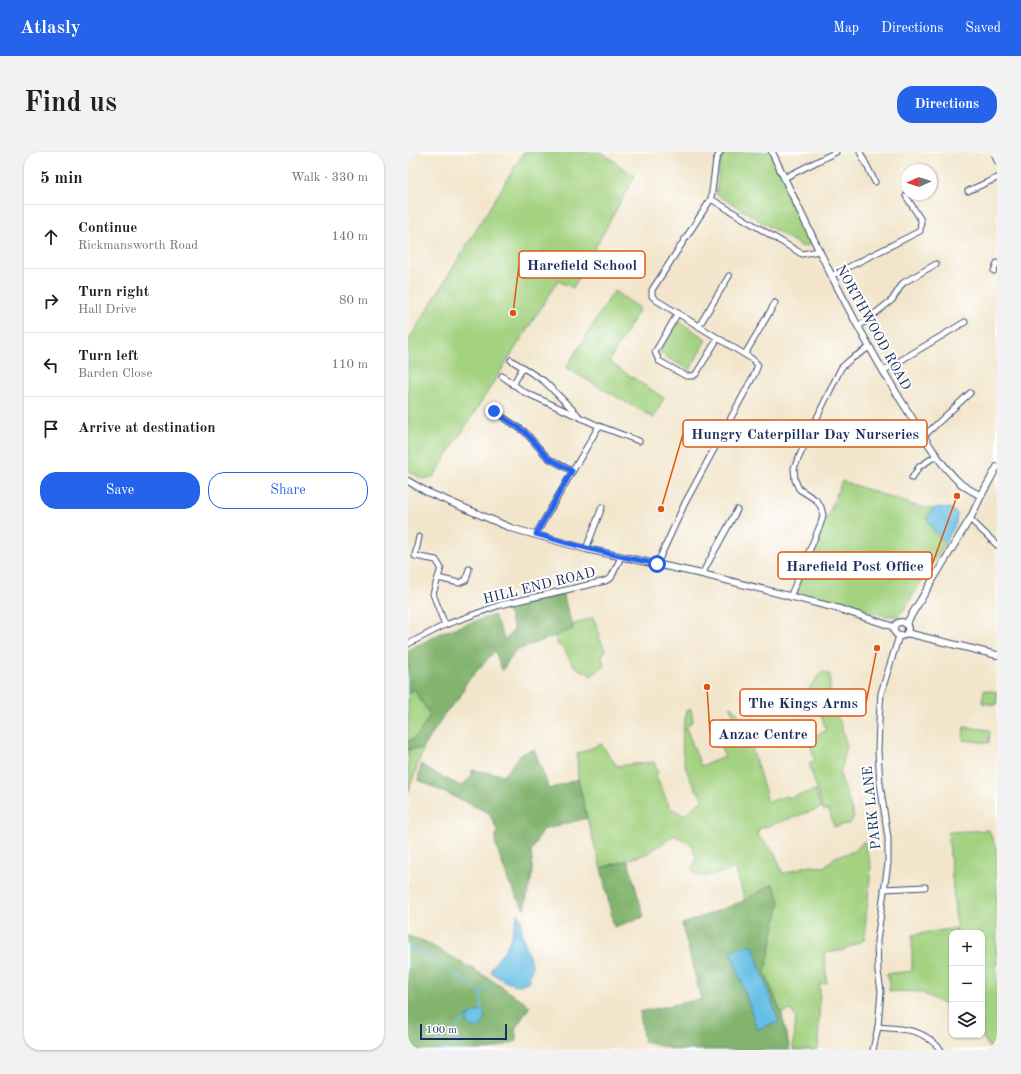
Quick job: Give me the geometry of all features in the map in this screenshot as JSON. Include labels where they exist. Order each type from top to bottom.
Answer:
[{"type":"street","points":[[657,564],[685,503],[758,365],[745,354],[656,300],[652,296],[652,290],[711,199],[716,160],[720,152]]},
{"type":"street","name":"NORTHWOOD ROAD","points":[[772,152],[819,251],[883,372],[924,436],[950,472],[960,482],[981,496]]},
{"type":"street","points":[[784,178],[836,152]]},
{"type":"street","points":[[860,152],[874,182]]},
{"type":"street","points":[[994,152],[997,162]]},
{"type":"street","points":[[968,191],[997,178]]},
{"type":"street","points":[[711,199],[802,254],[819,251]]},
{"type":"street","points":[[832,276],[920,231],[921,220],[908,200]]},
{"type":"street","points":[[994,271],[997,263]]},
{"type":"street","points":[[858,327],[892,300],[903,283],[936,264]]},
{"type":"street","points":[[699,326],[729,276]]},
{"type":"street","points":[[745,354],[775,303]]},
{"type":"street","points":[[678,313],[655,352],[659,361],[686,376],[693,376],[696,374],[718,338]]},
{"type":"street","points":[[883,372],[965,322]]},
{"type":"street","points":[[790,597],[821,524],[823,515],[823,511],[818,502],[798,487],[795,480],[794,468],[841,368],[851,359],[870,347]]},
{"type":"street","points":[[511,360],[544,381],[580,417]]},
{"type":"street","points":[[513,385],[523,367]]},
{"type":"street","points":[[502,376],[524,392],[600,426],[639,441]]},
{"type":"street","points":[[924,436],[970,393]]},
{"type":"street","points":[[494,411],[525,432],[548,458],[572,471]]},
{"type":"street","points":[[536,534],[600,426]]},
{"type":"street","points":[[912,478],[919,467],[937,455]]},
{"type":"street","points":[[907,633],[908,628],[906,624],[970,519],[997,467]]},
{"type":"street","points":[[408,481],[427,492],[511,528],[621,558],[702,574],[851,612],[894,627]]},
{"type":"street","points":[[586,549],[602,507]]},
{"type":"street","points":[[702,574],[737,510]]},
{"type":"street","points":[[970,519],[997,544]]},
{"type":"street","points":[[419,538],[416,556],[436,560],[441,568],[433,594],[445,625]]},
{"type":"street","name":"HILL END ROAD","points":[[408,644],[445,625],[500,604],[605,581],[611,578],[621,558]]},
{"type":"street","points":[[438,578],[460,583],[466,580],[469,569]]},
{"type":"street","points":[[894,627],[899,622],[906,624]]},
{"type":"street","points":[[894,627],[894,631],[899,636],[903,636],[907,633],[997,655]]},
{"type":"street","name":"PARK LANE","points":[[873,1050],[878,1027],[881,991],[878,972],[877,941],[888,863],[888,838],[880,783],[878,721],[881,693],[899,636]]},
{"type":"street","points":[[884,889],[925,886]]},
{"type":"street","points":[[878,1027],[910,1030],[929,1039],[941,1050]]},
{"type":"green space","points":[[524,152],[601,152],[635,176],[573,288],[558,281],[434,476],[423,479],[408,471],[408,341]]},
{"type":"green space","points":[[725,152],[771,152],[813,243],[803,247],[716,194],[720,162]]},
{"type":"green space","points":[[614,291],[640,308],[609,362],[664,398],[654,418],[566,368]]},
{"type":"green space","points":[[677,320],[706,339],[690,370],[659,353]]},
{"type":"green space","points":[[842,481],[916,506],[933,509],[927,518],[936,534],[945,543],[903,611],[898,616],[886,616],[795,594]]},
{"type":"green space","points":[[563,594],[573,629],[515,651],[502,671],[495,651],[466,683],[460,697],[445,713],[423,749],[408,749],[408,742],[418,735],[430,715],[414,689],[408,694],[408,650],[443,632],[494,615],[505,640],[514,630],[507,608]]},
{"type":"green space","points":[[593,617],[605,650],[602,657],[604,666],[591,676],[577,668],[572,663],[564,650],[558,645],[554,636],[573,629],[572,625]]},
{"type":"green space","points":[[822,671],[830,675],[830,695],[847,747],[840,774],[854,817],[850,823],[834,827],[829,810],[823,810],[809,763],[815,760],[808,737],[826,731],[818,705],[800,710],[795,707]]},
{"type":"green space","points":[[414,689],[430,715],[418,735],[408,742],[408,694]]},
{"type":"green space","points":[[984,690],[997,692],[997,705],[982,703]]},
{"type":"green space","points":[[731,706],[755,733],[749,738],[768,802],[815,790],[821,808],[759,829],[757,835],[774,851],[783,874],[806,866],[824,867],[835,857],[855,851],[864,841],[871,866],[864,940],[841,951],[824,953],[827,983],[820,984],[818,1049],[815,1050],[793,1050],[796,1018],[791,1010],[781,1013],[765,973],[780,901],[773,884],[745,900],[735,868],[707,876],[696,874],[693,871],[693,867],[696,859],[691,844],[674,835],[649,853],[601,868],[587,818],[578,779],[577,754],[601,744],[617,766],[654,762],[658,772],[656,776],[670,808],[684,815],[704,799],[696,790],[686,769],[682,746],[684,723],[687,711],[691,709],[693,721],[686,728],[701,766],[725,757],[714,731],[737,725],[730,707]]},
{"type":"green space","points":[[964,727],[990,730],[989,743],[963,740]]},
{"type":"green space","points":[[408,749],[423,749],[408,793]]},
{"type":"green space","points":[[534,749],[549,789],[578,779],[587,818],[542,830],[531,852],[533,872],[524,909],[509,883],[495,842],[497,830],[489,813],[418,780],[421,764],[431,771],[461,786],[472,776],[472,770],[504,775],[521,754]]},
{"type":"green space","points":[[989,830],[997,851],[997,1050],[989,1048],[984,1038],[985,1038],[985,930],[957,930],[948,832]]},
{"type":"green space","points":[[628,861],[644,917],[614,927],[601,868]]},
{"type":"green space","points":[[773,884],[780,901],[765,973],[782,1015],[790,1050],[676,1050],[644,1042],[640,1012],[701,999],[682,924],[741,902]]},
{"type":"green space","points":[[956,928],[956,930],[949,930],[949,1007],[921,992],[889,991],[890,982],[886,974],[912,971],[912,935]]},
{"type":"green space","points":[[408,936],[424,941],[490,979],[530,1006],[515,1029],[517,1041],[490,1050],[408,1050]]},
{"type":"water","points":[[939,507],[951,509],[957,514],[956,524],[945,543],[936,534],[927,518],[933,509]]},
{"type":"water","points":[[518,913],[521,918],[522,934],[532,966],[529,981],[516,985],[501,979],[491,972],[492,968],[509,942]]},
{"type":"water","points":[[752,944],[779,1022],[757,1029],[731,951]]},
{"type":"water","points":[[482,1010],[485,1015],[483,1024],[477,1029],[471,1027],[465,1019]]},
{"type":"waterway","points":[[408,945],[433,959],[481,993]]},
{"type":"waterway","points":[[482,1010],[481,993],[490,983]]},
{"type":"waterway","points":[[443,1050],[458,1039],[456,1027],[465,1019]]},
{"type":"place","name":"Harefield School","points":[[513,313]]},
{"type":"place","name":"Harefield Post Office","points":[[957,496]]},
{"type":"place","name":"Hungry Caterpillar Day Nurseries","points":[[661,509]]},
{"type":"place","name":"The Kings Arms","points":[[877,648]]},
{"type":"place","name":"Anzac Centre","points":[[707,687]]},
{"type":"route","points":[[494,411],[525,432],[548,458],[572,471],[536,534],[621,558],[657,564]]}]
